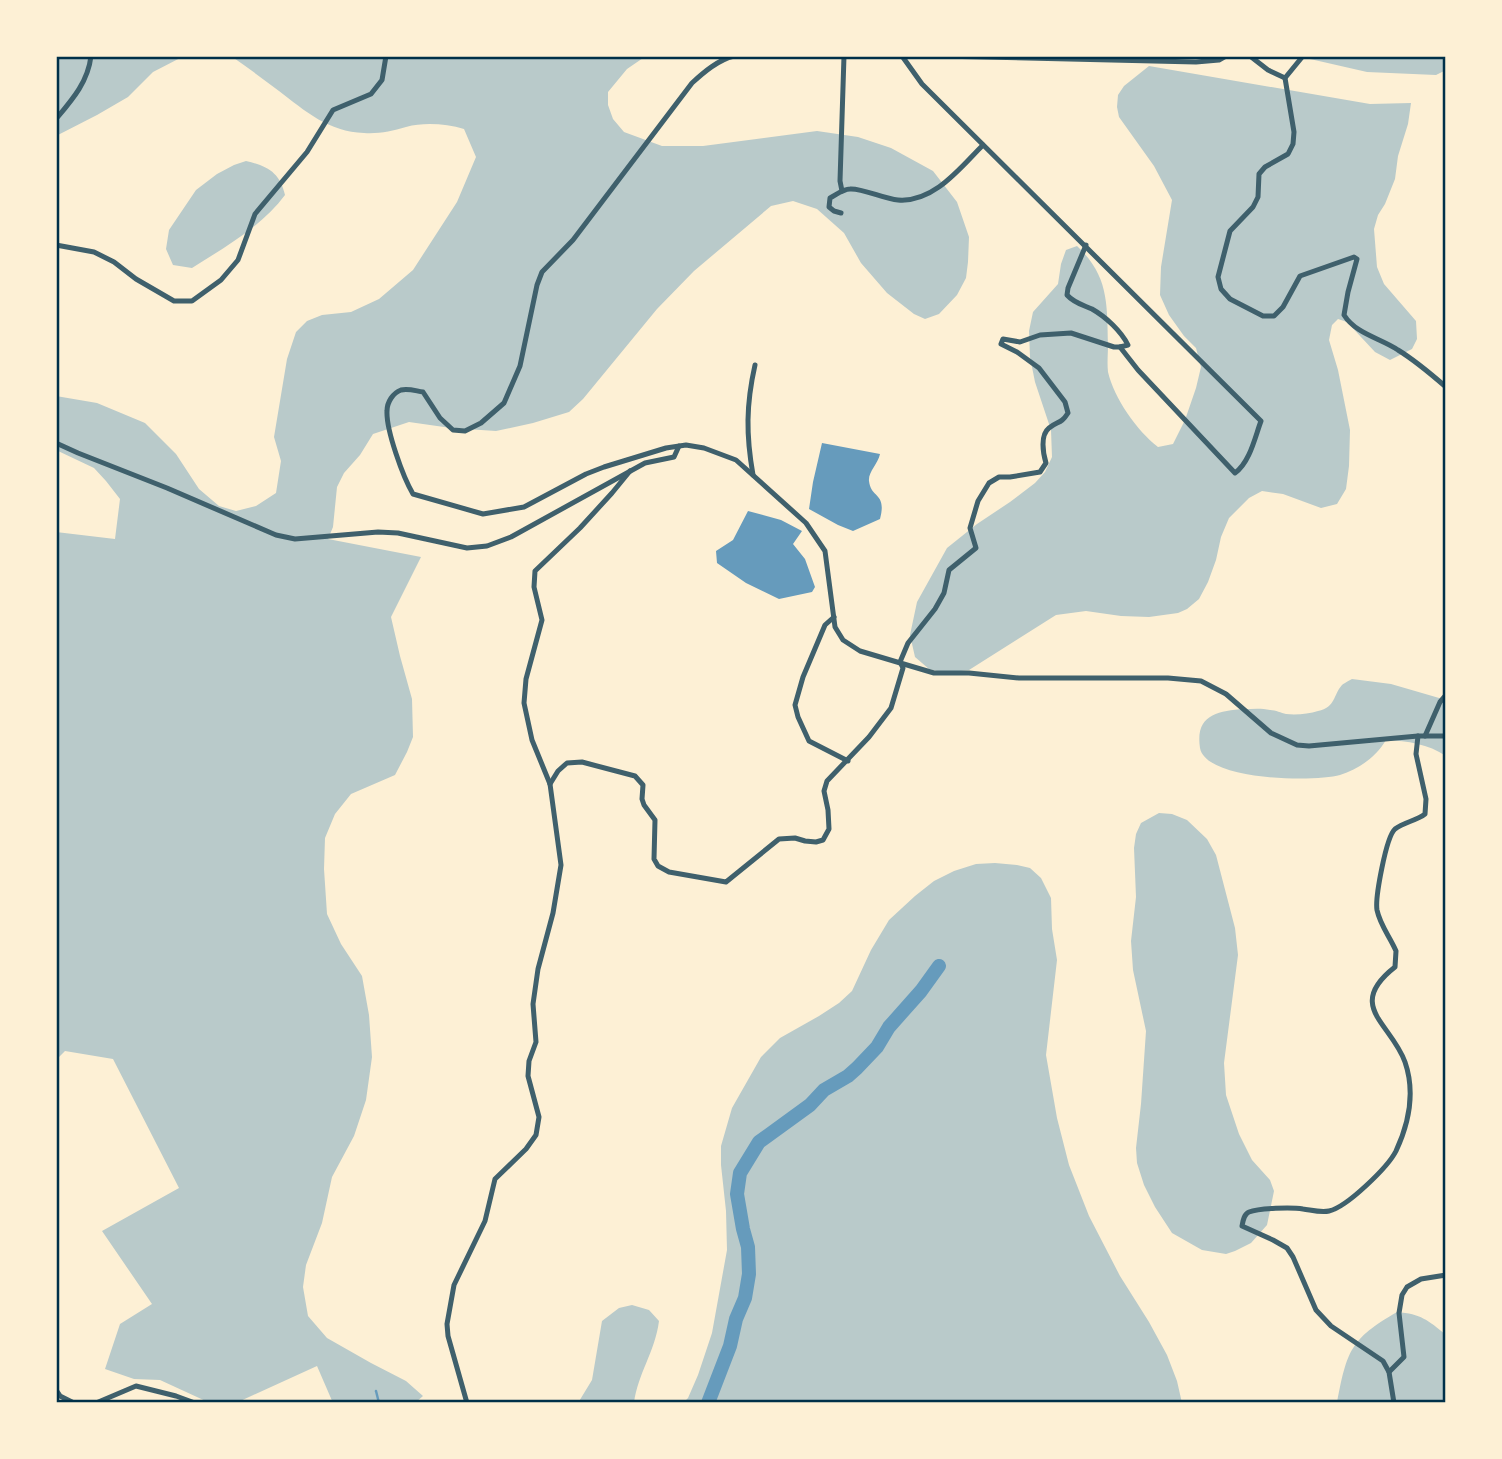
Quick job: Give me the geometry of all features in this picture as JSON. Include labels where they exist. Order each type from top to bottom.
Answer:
[{"type":"street","points":[[56,119],[76,95],[88,72],[91,56]]},
{"type":"street","points":[[56,245],[94,252],[174,301],[192,301],[221,280],[238,260],[256,215],[307,152],[332,110],[371,94],[382,80],[386,56]]},
{"type":"street","points":[[734,56],[706,69],[692,83],[573,240],[542,272],[520,366],[504,403],[481,423],[465,431],[453,430],[440,418],[423,392],[407,389],[399,391],[390,399],[387,413],[394,447],[413,494],[483,514],[524,507],[586,474],[666,448],[686,445],[717,452],[736,460],[806,523],[825,551],[835,627],[843,639],[860,651],[934,673],[1019,678],[1168,678],[1201,681],[1226,694],[1271,733],[1297,745],[1446,736]]},
{"type":"street","points":[[842,191],[840,181],[844,56]]},
{"type":"street","points":[[902,56],[922,84],[1261,421],[1241,468],[1235,473],[1138,370],[1120,347]]},
{"type":"street","points":[[940,56],[1196,62],[1219,60],[1226,56]]},
{"type":"street","points":[[1250,56],[1268,70],[1285,78]]},
{"type":"street","points":[[1303,56],[1285,78],[1294,132],[1293,144],[1288,153],[1265,167],[1259,174],[1258,197],[1253,207],[1230,231],[1218,277],[1221,289],[1230,299],[1263,316],[1274,316],[1283,307],[1300,276],[1354,257],[1357,259],[1348,292],[1344,315],[1346,319],[1355,328],[1414,360],[1446,387]]},
{"type":"street","points":[[841,214],[829,207],[829,204],[830,198],[842,191],[850,189],[898,200],[918,197],[949,180],[983,145]]},
{"type":"street","points":[[550,784],[558,771],[568,763],[582,762],[635,776],[643,785],[644,805],[655,820],[654,859],[658,866],[669,873],[726,882],[779,839],[795,838],[816,842],[823,840],[829,830],[824,790],[827,781],[848,761],[891,708],[903,668],[900,662],[908,643],[944,593],[949,570],[976,548],[970,528],[978,501],[989,483],[999,477],[1040,472],[1046,463],[1043,453],[1044,435],[1068,413],[1065,402],[1039,369],[1017,352],[1001,344],[1003,339],[1020,342],[1040,335],[1071,333],[1114,347],[1128,345],[1123,335],[1095,311],[1067,296],[1086,245]]},
{"type":"street","points":[[753,475],[747,443],[748,397],[755,365]]},
{"type":"street","points":[[56,443],[276,535],[295,539],[378,532],[398,533],[467,548],[487,546],[511,537],[645,463],[674,457],[679,446]]},
{"type":"street","points":[[467,1403],[447,1324],[454,1285],[485,1221],[495,1179],[526,1149],[536,1135],[539,1117],[528,1076],[529,1061],[536,1042],[533,1004],[561,865],[550,784],[531,740],[524,703],[526,679],[542,620],[534,587],[535,571],[580,528],[630,471]]},
{"type":"street","points":[[834,617],[825,625],[803,677],[795,705],[809,741],[848,761]]},
{"type":"street","points":[[1394,1403],[1390,1372],[1383,1361],[1331,1326],[1316,1310],[1287,1248],[1242,1226],[1249,1212],[1279,1208],[1331,1211],[1364,1188],[1386,1165],[1395,1153],[1405,1129],[1410,1085],[1405,1063],[1398,1047],[1382,1028],[1372,1005],[1375,986],[1395,967],[1396,956],[1379,920],[1377,892],[1389,837],[1395,829],[1419,819],[1424,814],[1426,799],[1416,754],[1421,736],[1446,695]]},
{"type":"street","points":[[1390,1372],[1404,1357],[1399,1313],[1402,1295],[1407,1287],[1421,1279],[1446,1275]]},
{"type":"street","points":[[96,1403],[136,1386],[195,1403]]},
{"type":"street","points":[[56,1390],[60,1396],[74,1403]]},
{"type":"shaded area","points":[[56,56],[184,56],[153,72],[128,97],[56,136]]},
{"type":"shaded area","points":[[231,56],[646,56],[627,69],[608,92],[608,105],[613,119],[624,132],[662,146],[703,146],[817,131],[858,137],[891,148],[933,171],[957,202],[969,237],[966,278],[957,295],[939,314],[925,319],[887,293],[861,263],[844,233],[817,209],[793,201],[771,206],[694,271],[657,309],[583,399],[569,412],[496,431],[409,422],[373,434],[337,487],[333,527],[328,539],[421,557],[391,617],[412,699],[413,737],[395,775],[351,794],[335,814],[325,838],[327,914],[341,944],[362,976],[369,1015],[372,1057],[366,1100],[354,1136],[332,1177],[322,1223],[306,1265],[303,1287],[308,1316],[327,1338],[406,1381],[423,1396],[415,1403],[333,1403],[317,1366],[236,1403],[210,1403],[160,1380],[134,1379],[105,1369],[120,1324],[152,1304],[102,1231],[179,1188],[113,1059],[65,1051],[56,1060],[56,532],[115,539],[120,499],[94,468],[56,450],[56,396],[97,403],[145,423],[176,454],[199,489],[219,506],[236,511],[256,506],[276,493],[281,461],[274,437],[287,359],[296,332],[307,321],[322,315],[351,312],[379,299],[413,270],[457,202],[476,157],[464,129],[457,127],[421,124],[370,133],[351,132],[329,125],[308,113]]},
{"type":"shaded area","points":[[1297,56],[1446,56],[1446,70],[1436,75],[1367,72]]},
{"type":"shaded area","points":[[1149,66],[1370,104],[1411,103],[1395,179],[1374,229],[1377,267],[1384,284],[1416,321],[1417,339],[1412,349],[1390,360],[1375,352],[1347,322],[1338,319],[1332,325],[1329,340],[1350,430],[1346,489],[1337,504],[1321,508],[1283,494],[1262,491],[1249,498],[1229,518],[1208,582],[1199,599],[1187,609],[1149,617],[1086,611],[1056,615],[969,670],[945,673],[929,669],[915,657],[910,635],[917,602],[947,548],[1035,483],[1045,472],[1052,457],[1051,430],[1035,382],[1029,331],[1033,312],[1058,284],[1066,250],[1077,246],[1101,280],[1107,316],[1108,372],[1127,413],[1158,447],[1173,444],[1185,420],[1201,367],[1196,348],[1169,315],[1160,295],[1161,267],[1172,200],[1154,166],[1119,117],[1117,107],[1118,95],[1124,86]]},
{"type":"shaded area","points":[[246,161],[261,165],[272,172],[280,181],[285,195],[254,227],[192,268],[173,265],[166,249],[169,230],[196,190],[217,174]]},
{"type":"shaded area","points":[[1352,679],[1391,684],[1446,700],[1446,756],[1418,744],[1386,740],[1372,757],[1340,775],[1286,778],[1240,773],[1221,767],[1207,759],[1200,748],[1201,728],[1210,717],[1234,710],[1254,709],[1286,714],[1314,712],[1328,707],[1342,685]]},
{"type":"shaded area","points":[[1159,813],[1172,814],[1187,820],[1207,839],[1216,855],[1235,928],[1238,955],[1224,1063],[1226,1095],[1239,1134],[1252,1160],[1270,1180],[1274,1191],[1267,1225],[1251,1243],[1226,1254],[1202,1250],[1172,1233],[1144,1185],[1137,1163],[1146,1031],[1133,970],[1131,941],[1136,897],[1134,848],[1141,823]]},
{"type":"shaded area","points":[[995,863],[1030,868],[1041,878],[1051,898],[1057,960],[1046,1055],[1057,1118],[1069,1165],[1089,1216],[1120,1276],[1167,1355],[1182,1403],[683,1403],[698,1375],[712,1333],[727,1250],[721,1146],[732,1108],[761,1057],[780,1038],[839,1003],[852,991],[889,920],[915,896],[934,881],[954,871],[976,864]]},
{"type":"shaded area","points":[[632,1305],[649,1310],[659,1321],[634,1403],[578,1403],[592,1380],[602,1321],[619,1308]]},
{"type":"shaded area","points":[[1397,1312],[1424,1319],[1446,1335],[1446,1403],[1337,1403],[1344,1371],[1353,1348],[1369,1330]]},
{"type":"water","points":[[822,443],[880,454],[869,481],[882,504],[880,519],[853,531],[809,509]]},
{"type":"water","points":[[748,511],[781,520],[802,531],[793,544],[805,559],[815,587],[812,592],[779,599],[746,583],[717,563],[716,551],[733,540]]},
{"type":"waterway","points":[[708,1403],[730,1346],[736,1319],[745,1298],[749,1274],[748,1247],[737,1194],[740,1173],[759,1142],[810,1105],[824,1090],[857,1068],[877,1047],[889,1027],[939,966]]},
{"type":"waterway","points":[[376,1391],[379,1403]]}]
